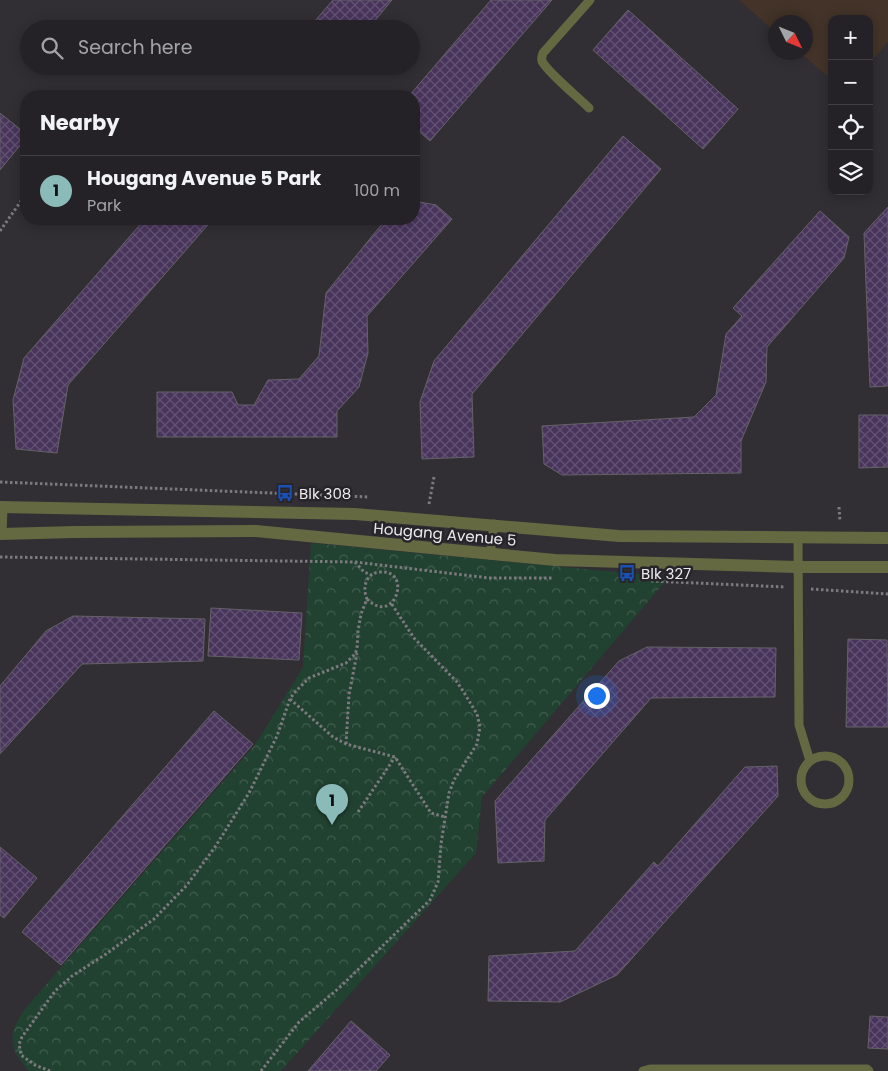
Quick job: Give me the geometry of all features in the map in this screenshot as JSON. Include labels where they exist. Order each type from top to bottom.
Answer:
[{"type":"street","name":"Hougang Avenue 5","points":[[1,507],[355,514],[494,524],[619,536],[888,538]]},
{"type":"street","name":"Hougang Avenue 5","points":[[1,534],[256,531],[555,560],[888,567]]},
{"type":"lane","points":[[589,108],[543,63],[542,58],[543,53],[590,0]]},
{"type":"lane","points":[[1,507],[1,534]]},
{"type":"lane","points":[[490,555],[494,524]]},
{"type":"lane","points":[[798,538],[799,725],[810,761]]},
{"type":"lane","points":[[824,756],[839,760],[845,766],[849,780],[844,795],[838,800],[822,804],[808,798],[803,791],[801,783],[804,768],[810,761],[824,756]]},
{"type":"lane","points":[[643,1071],[650,1069],[867,1069],[869,1071]]},
{"type":"path","points":[[0,230],[20,202]]},
{"type":"path","points":[[428,505],[434,477]]},
{"type":"path","points":[[0,482],[361,496]]},
{"type":"path","points":[[839,507],[840,517]]},
{"type":"path","points":[[353,541],[355,562],[364,572],[372,575]]},
{"type":"path","points":[[0,557],[355,562]]},
{"type":"path","points":[[378,572],[385,572],[396,580],[398,592],[396,599],[391,603],[378,606],[367,598],[364,586],[372,575],[378,572]]},
{"type":"path","points":[[346,744],[349,695],[357,649],[358,631],[361,614],[367,598]]},
{"type":"path","points":[[261,1071],[299,1022],[339,988],[430,900],[438,882],[445,817],[454,780],[480,738],[479,721],[471,703],[457,682],[422,648],[391,603]]},
{"type":"path","points":[[50,1071],[35,1065],[21,1055],[20,1040],[27,1028],[55,991],[72,976],[154,919],[187,885],[215,847],[256,779],[278,736],[290,699],[303,682],[313,675],[346,662],[353,657],[357,649]]},
{"type":"path","points":[[290,699],[333,737],[346,744],[395,757],[431,813],[445,817]]},
{"type":"path","points":[[358,812],[395,757]]},
{"type":"shaded area","points":[[739,0],[888,0],[888,42],[873,59],[873,15],[828,15],[828,77],[808,60],[813,60],[813,15],[768,15],[768,26]]},
{"type":"green space","points":[[311,543],[669,577],[482,797],[476,853],[281,1071],[29,1071],[17,1056],[13,1042],[15,1027],[24,1010],[255,745],[303,667]]},
{"type":"building","points":[[333,0],[392,0],[375,20],[316,20]]},
{"type":"building","points":[[491,0],[552,0],[430,141],[420,132],[420,90],[414,90]]},
{"type":"building","points":[[628,10],[738,109],[703,149],[593,50]]},
{"type":"building","points":[[0,113],[20,129],[20,145],[0,170]]},
{"type":"building","points":[[623,136],[661,169],[472,394],[474,457],[422,459],[420,402],[434,361]]},
{"type":"building","points":[[420,202],[436,205],[452,219],[367,316],[368,353],[359,387],[337,411],[337,437],[157,437],[157,392],[232,392],[238,405],[254,405],[268,380],[299,379],[319,356],[326,293],[381,225],[420,225]]},
{"type":"building","points":[[888,207],[888,386],[870,387],[864,233]]},
{"type":"building","points":[[820,211],[849,237],[844,258],[767,347],[766,382],[741,441],[741,473],[562,475],[544,464],[542,426],[694,417],[716,395],[726,334],[742,316],[733,308]]},
{"type":"building","points":[[140,225],[208,225],[68,385],[57,453],[16,449],[13,400],[24,358]]},
{"type":"building","points":[[859,415],[888,415],[888,467],[859,468]]},
{"type":"building","points":[[211,608],[302,613],[299,660],[208,656]]},
{"type":"building","points":[[73,616],[205,619],[203,661],[82,664],[0,754],[0,686],[46,631]]},
{"type":"building","points":[[848,639],[887,640],[888,727],[846,727]]},
{"type":"building","points":[[647,647],[776,648],[775,697],[651,698],[545,820],[544,861],[498,863],[495,801],[619,661]]},
{"type":"building","points":[[214,711],[253,744],[61,965],[22,932]]},
{"type":"building","points":[[777,766],[778,796],[617,975],[560,1002],[488,1001],[489,956],[575,951],[654,862],[658,866],[745,767]]},
{"type":"building","points":[[0,847],[37,878],[4,918],[0,915]]},
{"type":"building","points":[[870,1016],[888,1017],[888,1049],[868,1048]]},
{"type":"building","points":[[351,1021],[390,1055],[376,1071],[308,1071]]},
{"type":"place","name":"Blk 308","points":[[285,493]]},
{"type":"place","name":"Blk 327","points":[[627,573]]},
{"type":"place","name":"Hougang Avenue 5 Park","points":[[332,825]]}]
